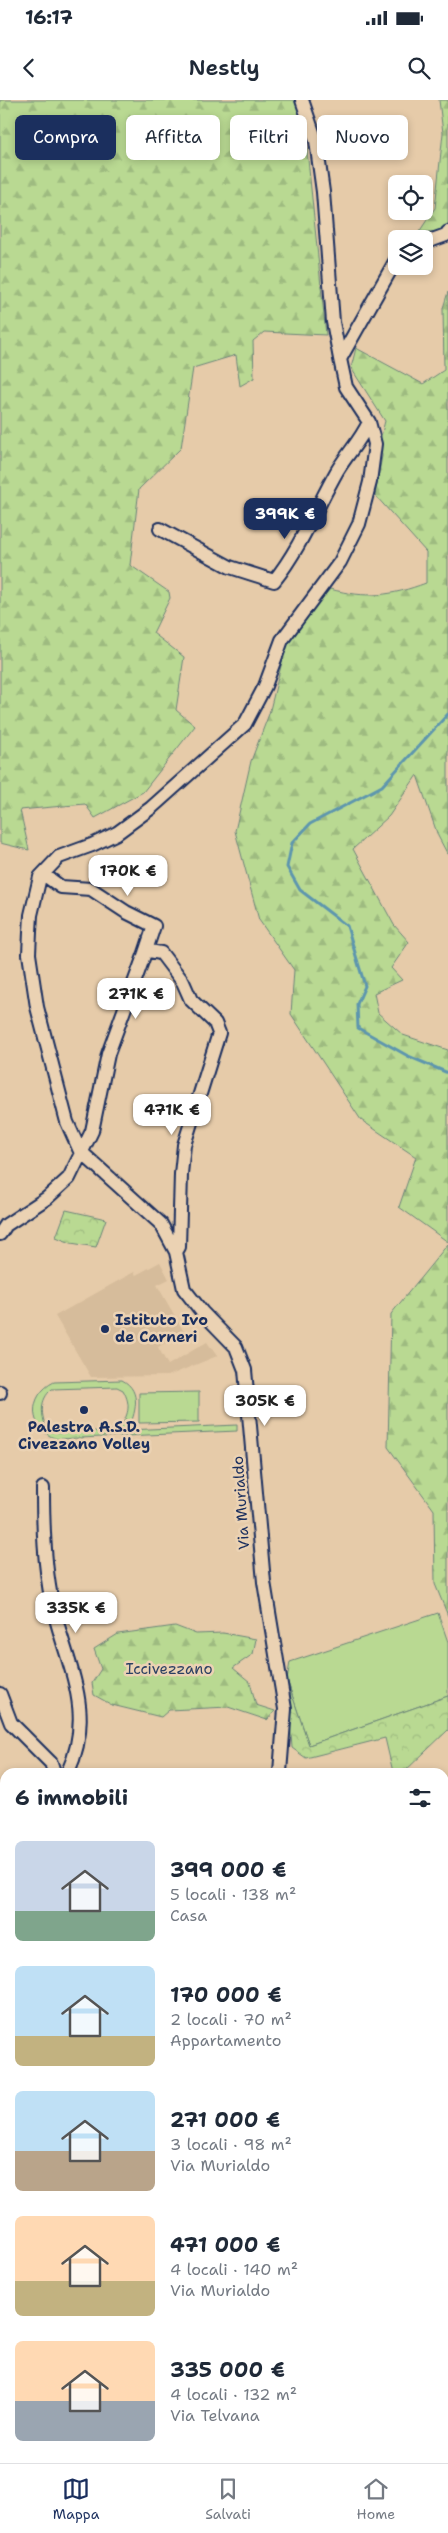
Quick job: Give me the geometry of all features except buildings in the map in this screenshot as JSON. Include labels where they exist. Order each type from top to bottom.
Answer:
[{"type":"street","points":[[80,1151],[67,1122],[46,1044],[37,1007],[29,954],[31,915],[40,877],[59,857],[92,846],[117,833],[158,801],[245,724],[265,686],[282,640],[340,562],[359,524],[370,482],[375,444],[369,422],[346,387],[340,359],[333,322],[323,192],[316,141],[302,100]]},
{"type":"street","points":[[433,240],[446,235],[448,232]]},
{"type":"street","points":[[340,359],[388,274]]},
{"type":"street","points":[[160,529],[230,567],[274,581],[313,520],[344,460],[359,440],[369,422]]},
{"type":"street","points":[[0,1234],[6,1225],[47,1198],[69,1178],[80,1151],[92,1131],[108,1054],[154,926],[126,912],[91,889],[60,888],[43,874]]},
{"type":"street","name":"Via Murialdo","points":[[145,953],[149,951],[161,953],[183,982],[191,1000],[215,1023],[219,1033],[184,1145],[179,1247],[176,1252]]},
{"type":"street","name":"Via Murialdo","points":[[80,1151],[161,1224],[176,1252],[184,1289],[202,1312],[236,1347],[245,1370],[264,1582],[285,1709],[280,1768]]},
{"type":"street","points":[[43,1488],[44,1536],[52,1601],[79,1696],[78,1739],[69,1768]]},
{"type":"street","points":[[0,1694],[11,1723],[50,1763],[52,1768]]},
{"type":"shaded area","name":"Istituto Ivo de Carneri","points":[[160,1262],[169,1279],[157,1285],[184,1332],[158,1347],[168,1365],[207,1342],[217,1356],[168,1376],[91,1377],[55,1316],[134,1272],[136,1275]]},
{"type":"green space","points":[[0,100],[298,100],[301,115],[230,115],[230,160],[307,160],[307,150],[326,335],[264,332],[253,341],[254,378],[240,386],[236,355],[193,368],[181,448],[139,489],[130,565],[169,592],[170,598],[153,633],[184,657],[176,710],[195,726],[143,792],[95,818],[85,804],[20,810],[29,850],[0,843]]},
{"type":"green space","points":[[439,100],[448,100],[448,231],[420,230],[427,220],[433,220],[443,133]]},
{"type":"green space","points":[[448,292],[448,855],[438,836],[417,775],[389,816],[353,849],[394,925],[409,942],[391,968],[402,980],[374,993],[378,1013],[403,1035],[448,1050],[448,1242],[399,1207],[416,1157],[361,1120],[291,1014],[294,970],[259,920],[235,831],[251,761],[269,714],[288,638],[330,589],[356,594],[379,595],[401,591],[426,583],[426,552],[375,495],[382,456],[380,440],[385,421],[351,368],[356,348],[423,384],[444,370],[443,308]]},
{"type":"green space","points":[[66,1210],[106,1219],[96,1247],[71,1243],[56,1237]]},
{"type":"green space","points":[[448,1244],[448,1616],[435,1584],[434,1510],[388,1447],[391,1314]]},
{"type":"green space","points":[[122,1380],[133,1390],[136,1403],[128,1430],[237,1425],[237,1431],[57,1439],[47,1435],[40,1428],[34,1412],[35,1403],[39,1395],[54,1382]],"holes":[[[117,1387],[123,1390],[128,1410],[119,1430],[57,1433],[47,1430],[42,1408],[45,1398],[52,1389]]]},
{"type":"green space","points":[[199,1392],[199,1422],[139,1423],[139,1393]]},
{"type":"green space","points":[[438,1613],[448,1642],[448,1696],[309,1745],[287,1680],[290,1662]]},
{"type":"green space","name":"Iccivezzano","points":[[175,1626],[196,1634],[223,1633],[256,1639],[253,1654],[233,1668],[250,1682],[256,1705],[275,1711],[267,1720],[228,1707],[169,1710],[161,1717],[112,1705],[94,1695],[92,1683],[101,1669],[94,1649],[118,1634]]},
{"type":"green space","points":[[287,1680],[309,1745],[448,1696],[448,1730],[408,1768],[392,1768],[385,1738],[306,1758],[292,1748]]},
{"type":"waterway","points":[[448,714],[382,786],[310,824],[292,843],[287,867],[300,890],[347,926],[365,986],[357,1004],[358,1028],[408,1056],[448,1073]]},
{"type":"place","name":"Istituto Ivo de Carneri","points":[[105,1329]]},
{"type":"place","name":"Palestra A.S.D. Civezzano Volley","points":[[84,1410]]}]
